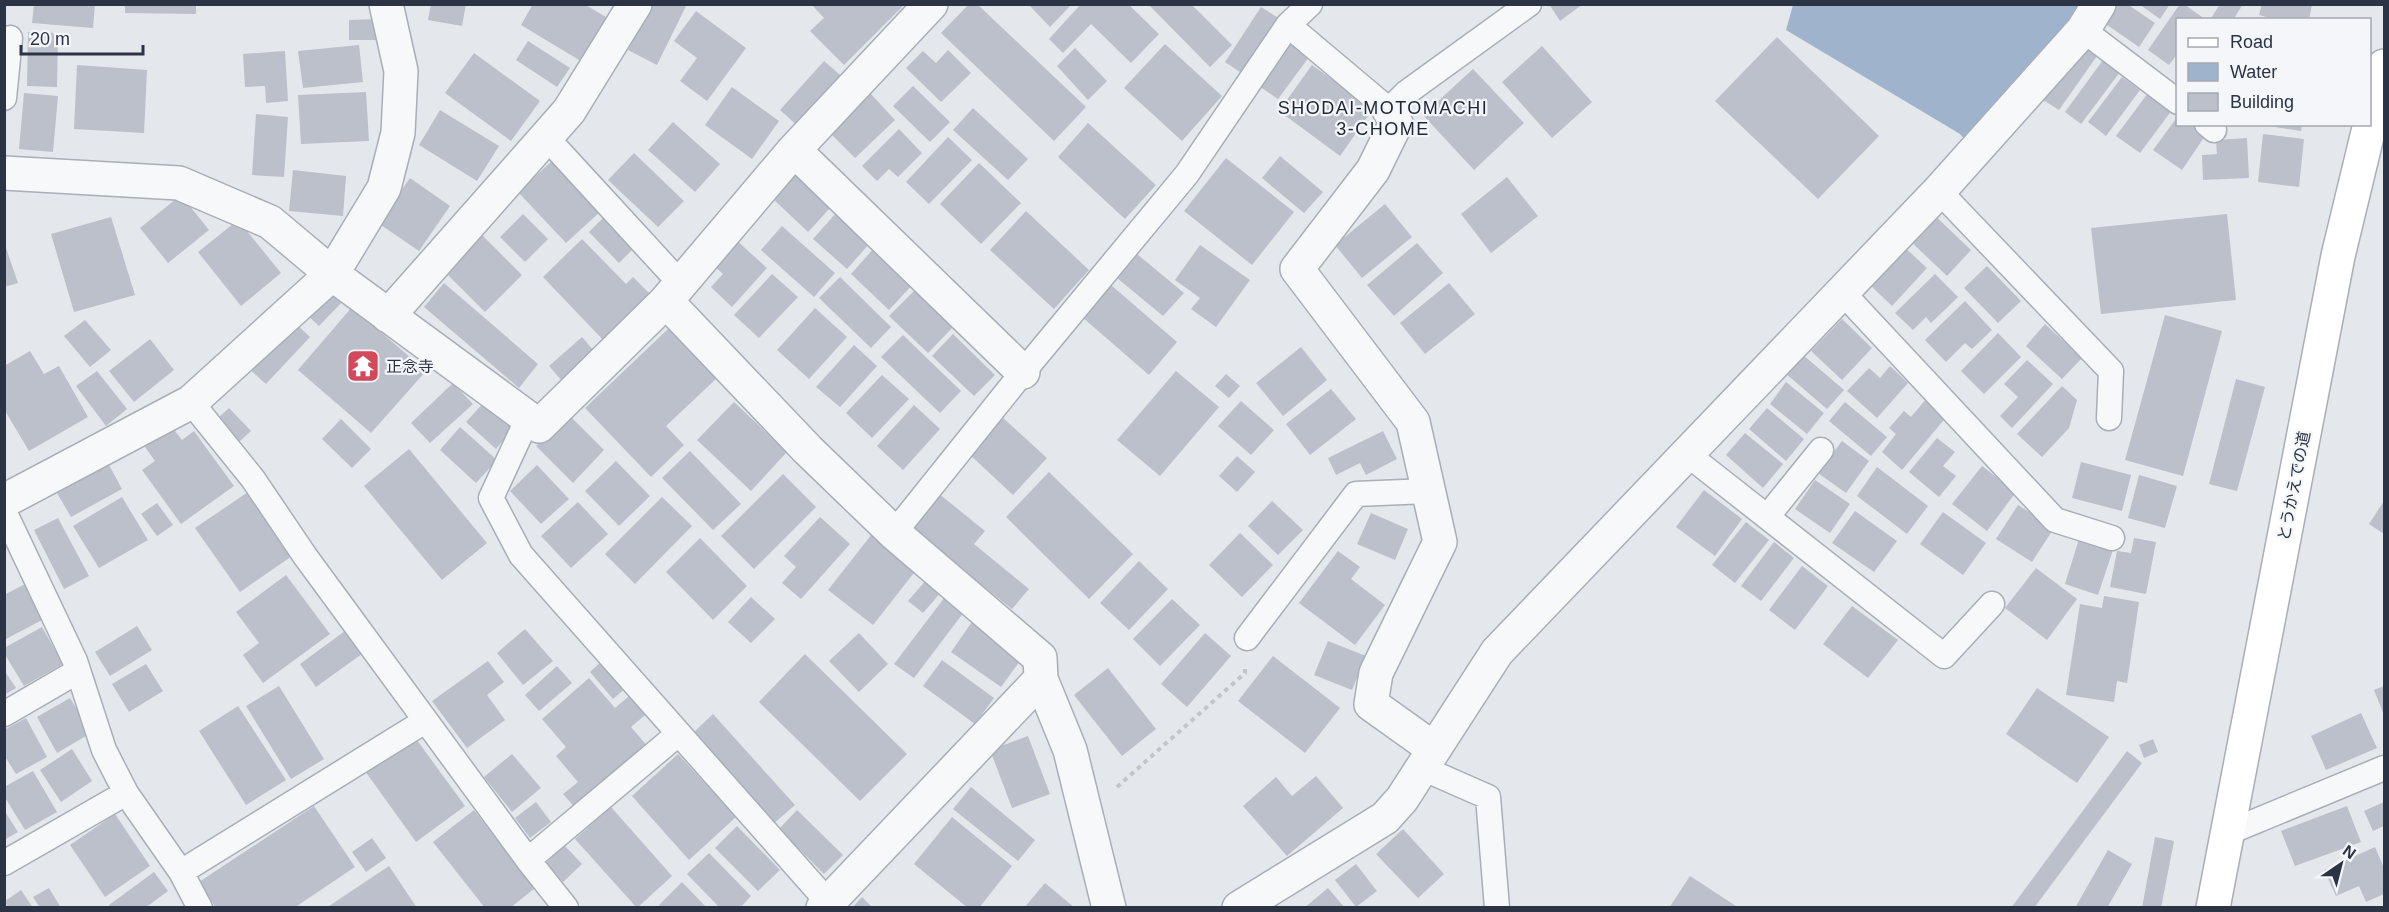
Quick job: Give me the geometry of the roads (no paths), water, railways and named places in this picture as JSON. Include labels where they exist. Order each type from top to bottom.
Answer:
[{"type":"street","points":[[4,501],[191,402],[332,274],[384,188],[398,133],[401,70],[386,4]]},
{"type":"street","points":[[388,316],[569,111],[635,4]]},
{"type":"street","points":[[4,173],[179,183],[270,222],[332,274],[539,426],[673,292],[794,150],[931,4]]},
{"type":"street","points":[[1239,908],[1385,818],[1402,799],[1497,652],[1939,191],[2091,17]]},
{"type":"street","name":"とうかえでの道","points":[[2371,123],[2385,66]]},
{"type":"street","points":[[1389,110],[1396,123],[1373,170],[1297,269],[1413,422],[1440,542],[1376,673],[1371,704],[1428,759]]},
{"type":"street","name":"とうかえでの道","points":[[2213,908],[2338,256],[2370,126]]},
{"type":"street","points":[[794,150],[1023,372]]},
{"type":"street","points":[[673,292],[808,450],[894,533],[1040,658],[1041,679],[1070,750],[1109,908]]},
{"type":"street","points":[[826,905],[1041,679]]},
{"type":"lane","points":[[894,533],[1023,372],[1187,174],[1288,25],[1310,4]]},
{"type":"lane","points":[[1288,25],[1389,110],[1406,93],[1529,4]]},
{"type":"lane","points":[[2091,17],[2176,100]]},
{"type":"lane","points":[[4,98],[10,38]]},
{"type":"lane","points":[[546,137],[673,292]]},
{"type":"lane","points":[[1939,191],[2111,371],[2109,418]]},
{"type":"lane","points":[[1842,292],[2055,520],[2112,538]]},
{"type":"lane","points":[[191,402],[253,479],[305,556],[425,721],[528,861],[566,908]]},
{"type":"lane","points":[[528,418],[491,498],[520,555],[826,905]]},
{"type":"lane","points":[[1767,517],[1821,450]]},
{"type":"lane","points":[[1687,454],[1944,656],[1992,604]]},
{"type":"lane","points":[[1247,638],[1356,494],[1428,491]]},
{"type":"lane","points":[[4,511],[78,671],[104,750],[126,793],[181,872],[200,908]]},
{"type":"lane","points":[[4,714],[78,671]]},
{"type":"lane","points":[[181,872],[425,721]]},
{"type":"lane","points":[[528,861],[678,734]]},
{"type":"lane","points":[[1428,759],[1488,796],[1497,908]]},
{"type":"lane","points":[[2228,833],[2385,768]]},
{"type":"lane","points":[[4,863],[126,793]]},
{"type":"water","points":[[1793,5],[2086,5],[1977,154],[1960,134],[1786,30]]},
{"type":"place","name":"正念寺","points":[[363,366]]},
{"type":"district","name":"SHODAI-MOTOMACHI 3-CHOME","points":[[1383,118]]}]
